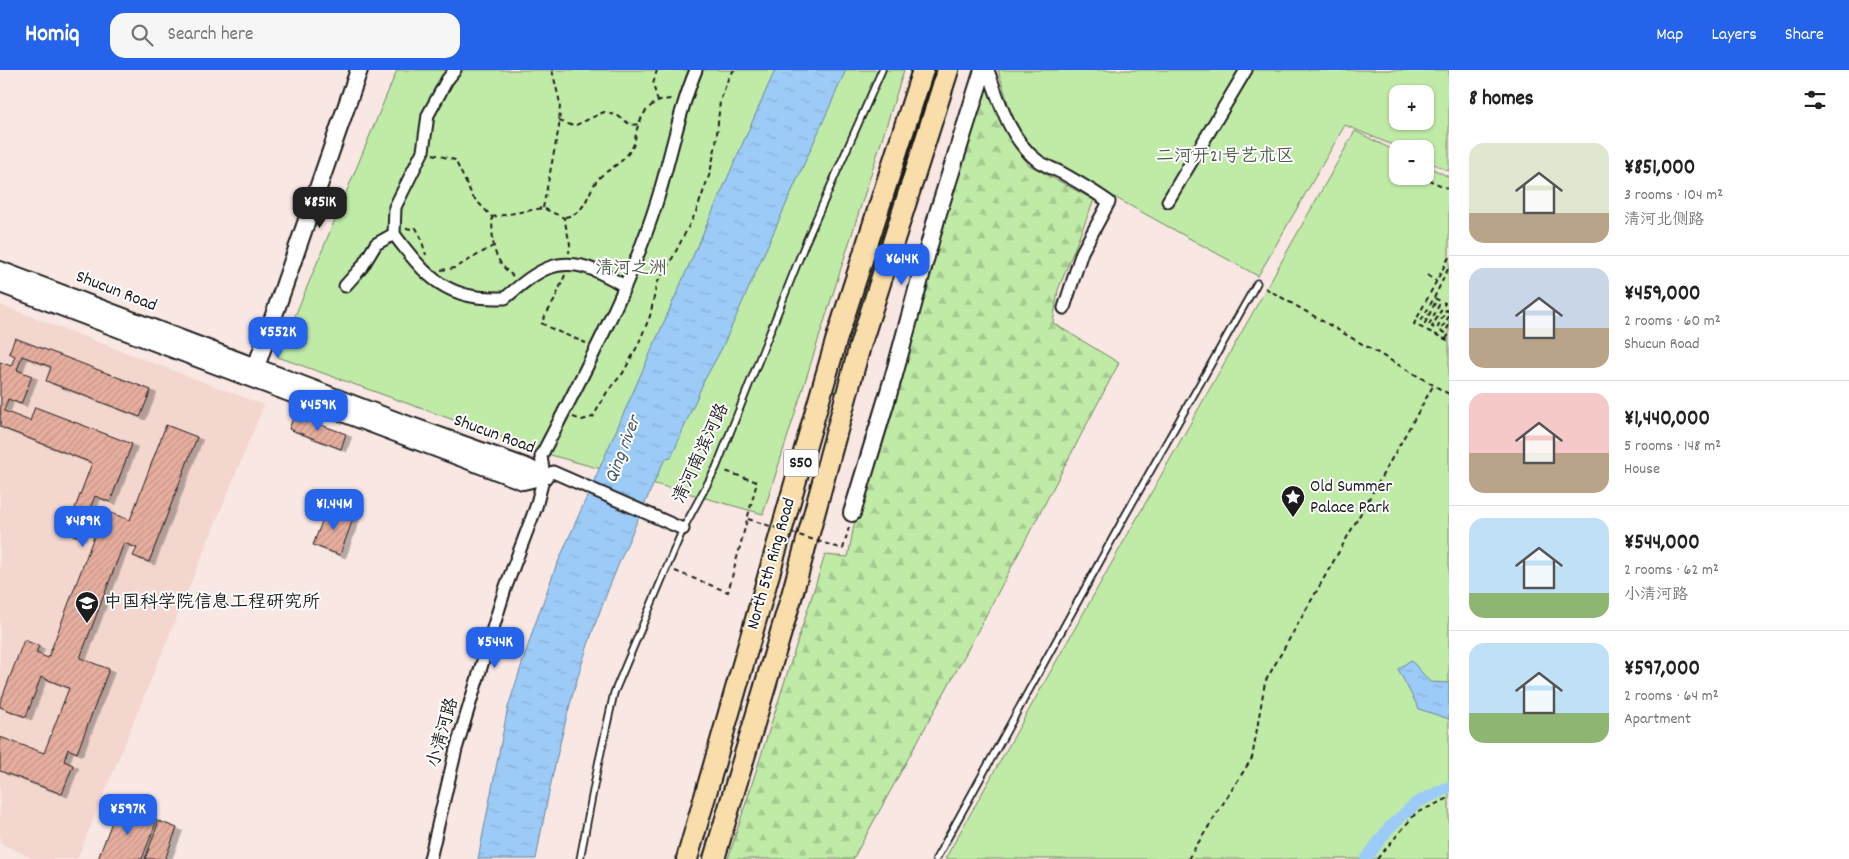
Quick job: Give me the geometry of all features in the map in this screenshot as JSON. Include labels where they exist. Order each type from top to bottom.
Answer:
[{"type":"highway","name":"North 5th Ring Road","points":[[687,859],[836,341],[923,70]]},
{"type":"highway","name":"North 5th Ring Road","points":[[714,859],[792,595],[860,346],[948,70]]},
{"type":"main road","points":[[254,374],[359,70]]},
{"type":"main road","points":[[852,513],[894,375],[937,216],[984,70]]},
{"type":"main road","name":"Shucun Road","points":[[0,270],[254,374]]},
{"type":"main road","name":"Shucun Road","points":[[0,284],[254,374],[395,420],[526,467],[544,476]]},
{"type":"street","points":[[456,70],[447,80],[428,115],[423,151],[395,207],[394,234],[416,265],[448,289],[477,297],[505,298],[523,283],[545,269],[564,263],[584,266],[625,287]]},
{"type":"street","name":"小清河路","points":[[430,859],[456,749],[505,589],[536,507],[544,476],[541,456],[598,347],[625,287],[657,201],[684,100],[696,70]]},
{"type":"street","points":[[988,70],[1000,104],[1015,133],[1030,154],[1040,162],[1109,202],[1082,252],[1064,308]]},
{"type":"street","points":[[1168,201],[1246,70]]},
{"type":"street","points":[[345,286],[362,267],[376,244],[394,234]]},
{"type":"street","points":[[544,476],[553,472],[683,529]]},
{"type":"lane","name":"清河南滨河路","points":[[580,859],[614,693],[683,529],[716,468],[804,244],[882,70]]},
{"type":"lane","points":[[936,859],[1126,514],[1257,283]]},
{"type":"path","points":[[543,208],[559,121],[560,102],[552,70]]},
{"type":"path","points":[[656,70],[653,84],[658,102]]},
{"type":"path","points":[[564,413],[582,420],[593,417],[607,392],[623,372],[638,345],[650,316],[657,283],[674,257],[696,212],[710,173],[716,144],[720,102],[728,79],[734,70]]},
{"type":"path","points":[[564,218],[584,206],[590,191],[600,177],[621,163],[633,147],[639,124],[646,109],[664,99],[684,100]]},
{"type":"path","points":[[559,121],[574,126],[604,112],[618,116],[631,125],[639,124]]},
{"type":"path","points":[[423,151],[455,160],[473,197],[492,218],[496,259],[504,269],[523,283]]},
{"type":"path","points":[[1434,182],[1449,189]]},
{"type":"path","points":[[394,234],[416,228],[427,256]]},
{"type":"path","points":[[435,266],[441,270],[455,268],[494,246]]},
{"type":"path","points":[[1449,257],[1414,324],[1448,340],[1449,334]]},
{"type":"path","points":[[1429,325],[1440,305],[1435,303],[1425,323],[1421,321],[1449,268]]},
{"type":"path","points":[[1426,275],[1436,281]]},
{"type":"path","points":[[1257,283],[1449,394]]},
{"type":"path","points":[[1434,298],[1449,306]]},
{"type":"path","points":[[1437,329],[1432,326],[1445,303]]},
{"type":"path","points":[[1434,334],[1446,310],[1449,311]]},
{"type":"path","points":[[1449,316],[1440,331],[1445,333],[1449,325]]},
{"type":"path","points":[[1188,859],[1252,758],[1265,682],[1433,386]]},
{"type":"path","points":[[666,567],[728,592],[757,482],[716,468]]},
{"type":"path","points":[[748,519],[843,548],[852,513]]},
{"type":"path","points":[[1377,859],[1416,813],[1449,798]]},
{"type":"shaded area","name":"中国科学院信息工程研究所","points":[[0,305],[264,405],[77,859],[34,859],[0,843]]},
{"type":"green space","name":"清河之洲","points":[[397,70],[904,70],[763,514],[554,456],[278,357]]},
{"type":"green space","name":"二河开21号艺术区","points":[[998,70],[1449,70],[1449,171],[1434,164],[1434,140],[1389,140],[1389,144],[1345,125],[1258,276],[1036,154],[1014,123]]},
{"type":"green space","points":[[986,84],[1014,146],[1029,165],[1094,200],[1058,290],[1053,323],[1119,363],[966,653],[853,859],[728,859],[825,555],[848,557],[854,525],[943,214]]},
{"type":"green space","name":"Old Summer Palace Park","points":[[1355,131],[1389,148],[1389,185],[1434,185],[1434,170],[1449,177],[1449,859],[945,859]]},
{"type":"water","name":"Qing river","points":[[775,70],[846,70],[722,348],[704,381],[671,458],[666,459],[662,465],[609,588],[593,630],[567,715],[553,772],[536,859],[478,859],[508,707],[555,569]]},
{"type":"water","points":[[1411,660],[1430,682],[1449,683],[1449,719],[1419,709],[1398,669]]},
{"type":"building","points":[[15,338],[151,390],[140,417],[46,381],[51,367],[22,356],[17,370],[32,376],[21,404],[8,399],[4,411],[30,421],[35,407],[132,444],[110,502],[95,496],[85,521],[96,526],[102,510],[130,520],[166,425],[197,437],[149,562],[133,556],[137,548],[124,543],[80,658],[109,669],[77,753],[68,749],[64,761],[73,765],[62,794],[0,771],[0,737],[44,753],[69,688],[41,677],[26,717],[0,707],[0,703],[24,640],[39,646],[36,653],[48,658],[95,534],[83,529],[80,537],[66,532],[92,463],[0,427],[0,362],[11,366],[15,356],[9,353]]},
{"type":"building","points":[[294,415],[346,434],[341,449],[289,429]]},
{"type":"building","points":[[328,506],[354,516],[340,555],[313,545]]},
{"type":"building","points":[[118,806],[157,820],[142,859],[98,859]]},
{"type":"building","points":[[159,821],[177,828],[165,859],[145,859]]},
{"type":"waterway","points":[[1366,859],[1388,829],[1416,803],[1449,787]]},
{"type":"place","name":"Old Summer Palace Park","points":[[1293,518]]},
{"type":"place","name":"中国科学院信息工程研究所","points":[[87,624]]}]
